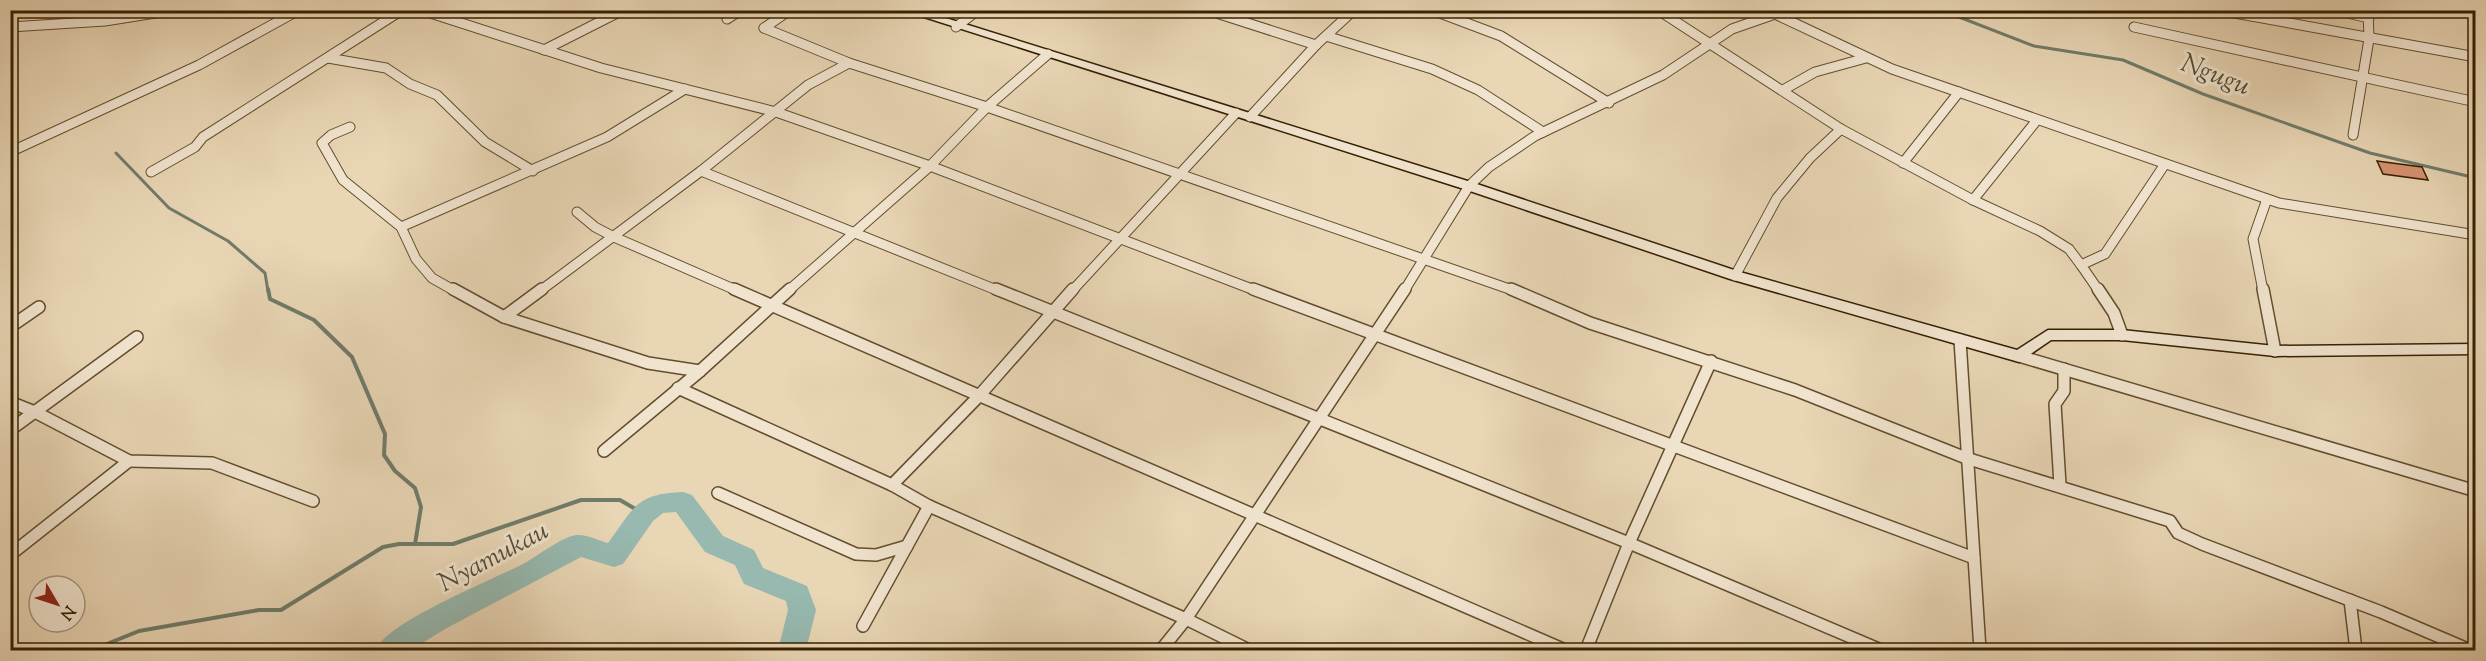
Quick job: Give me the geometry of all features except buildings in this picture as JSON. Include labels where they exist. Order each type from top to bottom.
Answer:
[{"type":"street","points":[[10,27],[105,21],[174,10]]},
{"type":"street","points":[[10,152],[200,65],[299,10]]},
{"type":"street","points":[[151,172],[195,147],[202,138],[402,10]]},
{"type":"street","points":[[421,10],[435,12],[601,68],[776,112],[930,166],[1117,239],[1673,444],[1974,558]]},
{"type":"street","points":[[544,50],[623,10]]},
{"type":"street","points":[[727,19],[741,10]]},
{"type":"street","points":[[790,10],[764,28],[849,63],[987,107],[1423,260],[1492,281],[1590,323],[1795,390],[1966,458],[2060,485],[2170,521],[2178,533],[2202,544],[2350,600],[2470,651]]},
{"type":"street","points":[[907,10],[1469,186],[1735,276],[2064,369],[2475,491]]},
{"type":"street","points":[[956,27],[978,10]]},
{"type":"street","points":[[1207,10],[1316,45]]},
{"type":"street","points":[[892,485],[978,397],[1117,239],[1180,173],[1354,10]]},
{"type":"street","points":[[1432,10],[1501,36],[1609,103]]},
{"type":"street","points":[[1658,10],[1841,129],[1974,200],[2040,231],[2069,249],[2114,313],[2122,335]]},
{"type":"street","points":[[2218,10],[2475,57]]},
{"type":"street","points":[[2334,10],[2369,14],[2369,39],[2364,78],[2353,135]]},
{"type":"street","points":[[1161,651],[1186,619],[1317,419],[1376,335],[1469,186],[1487,165],[1543,132],[1609,103],[1664,75],[1734,28],[1776,12],[1892,69],[2267,199],[2475,235]]},
{"type":"street","points":[[2134,27],[2475,102]]},
{"type":"street","points":[[1326,36],[1432,69],[1478,90],[1543,132]]},
{"type":"street","points":[[603,451],[699,371],[854,231],[930,166],[987,107],[1048,54]]},
{"type":"street","points":[[328,58],[386,69],[410,84],[437,94],[485,142],[532,171]]},
{"type":"street","points":[[1783,90],[1815,72],[1866,58]]},
{"type":"street","points":[[504,318],[701,171],[808,85],[849,63]]},
{"type":"street","points":[[400,227],[607,137],[685,89]]},
{"type":"street","points":[[1903,163],[1959,92]]},
{"type":"street","points":[[1974,200],[2037,120]]},
{"type":"street","points":[[350,127],[331,135],[322,143],[343,180],[400,227],[416,259],[432,278],[504,318],[648,363],[699,371]]},
{"type":"street","points":[[1735,276],[1777,198],[1809,158],[1841,129]]},
{"type":"street","points":[[2081,265],[2105,254],[2164,164]]},
{"type":"street","points":[[701,171],[1629,543],[1881,651]]},
{"type":"street","points":[[2267,199],[2253,239],[2275,351]]},
{"type":"street","points":[[578,212],[595,227],[614,237],[1565,651]]},
{"type":"street","points":[[10,327],[39,307]]},
{"type":"street","points":[[2019,356],[2048,335],[2122,335],[2275,351],[2475,349]]},
{"type":"street","points":[[10,430],[137,338]]},
{"type":"street","points":[[1960,340],[1980,651]]},
{"type":"street","points":[[1586,651],[1629,543],[1711,361]]},
{"type":"street","points":[[2060,485],[2055,404],[2064,392],[2064,369]]},
{"type":"street","points":[[678,388],[892,485],[929,506],[1186,619],[1249,651]]},
{"type":"street","points":[[10,402],[35,412],[129,461],[212,463],[313,501]]},
{"type":"street","points":[[10,555],[129,461]]},
{"type":"street","points":[[718,493],[856,554],[876,555],[907,546]]},
{"type":"street","points":[[863,626],[929,506]]},
{"type":"street","points":[[2350,600],[2356,651]]},
{"type":"waterway","name":"Ngugu","points":[[1941,10],[2034,46],[2123,60],[2203,94],[2370,153],[2476,178]]},
{"type":"waterway","points":[[116,153],[169,208],[228,241],[265,273],[268,291]]},
{"type":"waterway","points":[[268,289],[270,299],[314,320],[352,357],[385,434],[384,455],[395,471],[415,488],[421,507],[415,544]]},
{"type":"waterway","points":[[415,544],[453,544],[581,500],[620,500],[644,514]]},
{"type":"waterway","name":"Nyamukau","points":[[390,650],[435,621],[531,573],[578,545],[614,556],[644,514],[657,503],[683,502],[714,544],[745,558],[753,576],[798,594],[802,610],[792,650]]},
{"type":"waterway","points":[[92,650],[139,631],[259,610],[281,610],[383,547],[415,544]]}]
